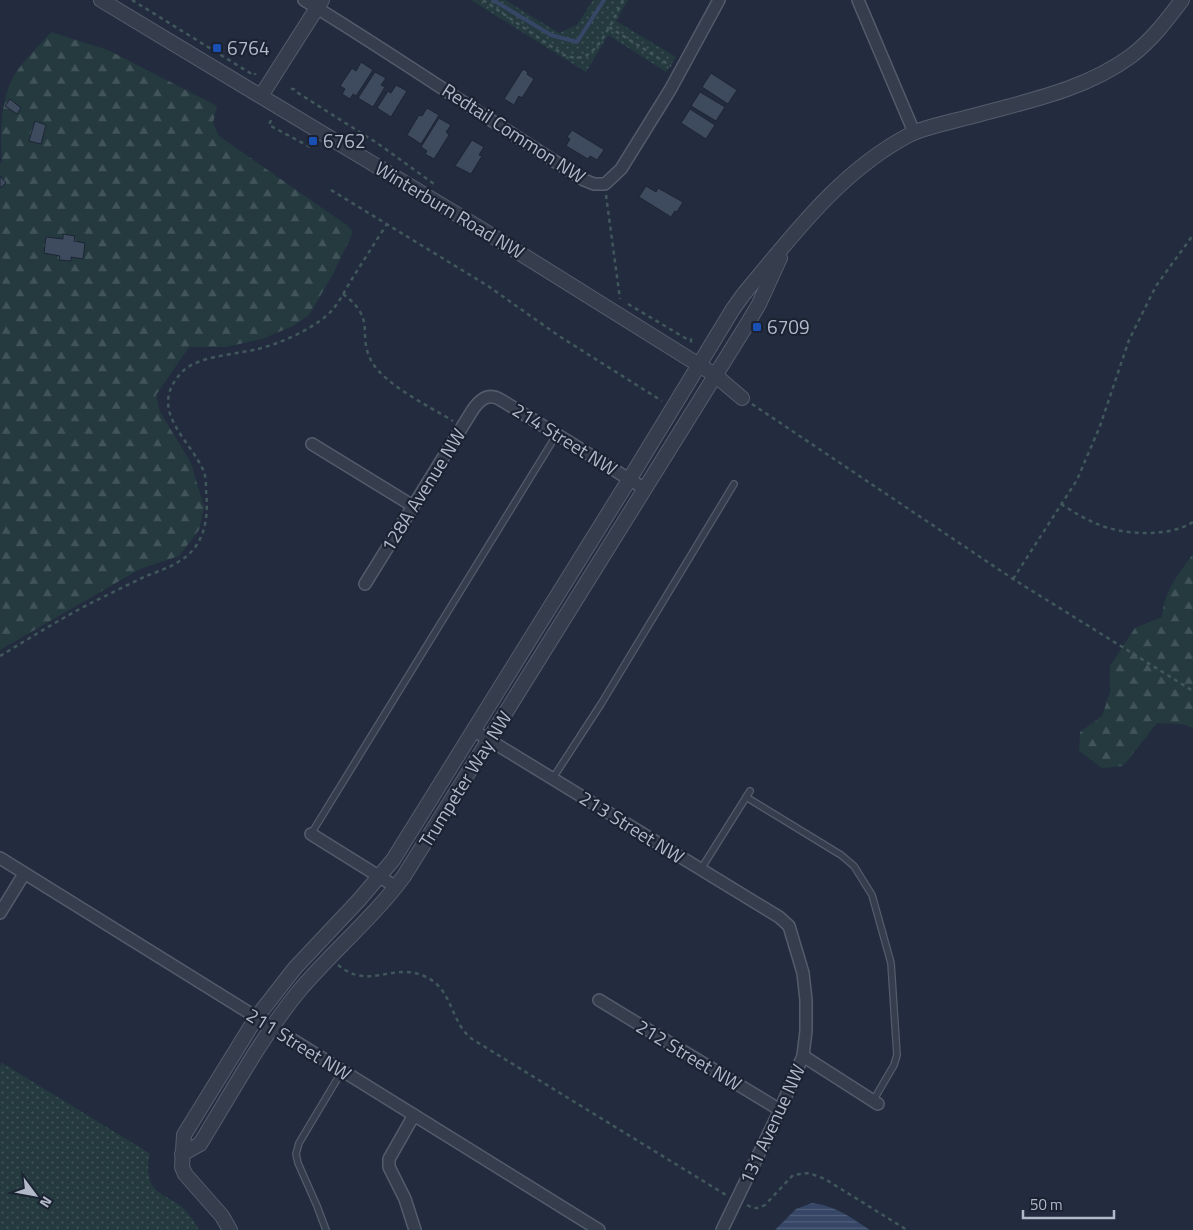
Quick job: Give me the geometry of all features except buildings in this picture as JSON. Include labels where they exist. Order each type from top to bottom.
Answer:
[{"type":"street","name":"Winterburn Road NW","points":[[101,0],[478,226],[715,375],[742,398]]},
{"type":"street","name":"Redtail Common NW","points":[[304,0],[320,4],[505,130],[584,180],[594,184],[605,184],[621,169],[680,72],[719,0]]},
{"type":"street","points":[[858,0],[914,132]]},
{"type":"street","name":"Trumpeter Way NW","points":[[230,1230],[222,1216],[185,1174],[182,1167],[184,1135],[256,1018],[295,968],[380,876],[403,844],[743,294],[818,207],[855,171],[887,147],[914,132],[1069,89],[1102,74],[1132,55],[1158,31],[1182,0]]},
{"type":"street","points":[[261,96],[320,4]]},
{"type":"street","name":"Trumpeter Way NW","points":[[182,1154],[200,1144],[272,1028],[304,986],[396,887],[760,304],[788,242]]},
{"type":"street","name":"214 Street NW","points":[[483,398],[496,397],[644,489]]},
{"type":"street","name":"128A Avenue NW","points":[[365,584],[475,405],[483,398]]},
{"type":"street","points":[[312,444],[413,506]]},
{"type":"street","name":"213 Street NW","points":[[473,730],[779,917],[789,926]]},
{"type":"street","points":[[311,834],[396,887]]},
{"type":"street","name":"211 Street NW","points":[[0,858],[599,1230]]},
{"type":"street","points":[[0,914],[24,874]]},
{"type":"street","name":"131 Avenue NW","points":[[722,1230],[780,1110],[802,1056],[806,1031],[806,1000],[803,973],[789,926]]},
{"type":"street","name":"212 Street NW","points":[[598,1000],[780,1110]]},
{"type":"street","points":[[802,1056],[875,1102]]},
{"type":"street","points":[[414,1115],[389,1158],[389,1167],[405,1199],[414,1230]]},
{"type":"lane","points":[[311,834],[557,434]]},
{"type":"lane","points":[[553,778],[601,704],[734,484]]},
{"type":"lane","points":[[701,869],[750,791]]},
{"type":"lane","points":[[746,797],[841,855],[854,866],[872,895],[891,963],[896,1055],[894,1065],[875,1102]]},
{"type":"lane","points":[[326,1230],[302,1174],[296,1154],[299,1143],[342,1071]]},
{"type":"path","points":[[132,0],[250,73],[255,72],[255,75]]},
{"type":"path","points":[[483,0],[555,50],[572,58],[582,58],[595,49],[623,0]]},
{"type":"path","points":[[609,27],[680,72]]},
{"type":"path","points":[[290,89],[294,89],[380,145],[438,187]]},
{"type":"path","points":[[272,120],[269,125],[312,148]]},
{"type":"path","points":[[605,184],[620,299]]},
{"type":"path","points":[[331,190],[496,291],[559,336],[662,401]]},
{"type":"path","points":[[0,656],[79,609],[168,568],[191,552],[205,530],[207,515],[206,481],[204,472],[171,417],[168,405],[172,386],[184,371],[198,362],[260,348],[312,326],[328,315],[386,224]]},
{"type":"path","points":[[1013,579],[1077,480],[1100,426],[1129,340],[1156,286],[1193,235]]},
{"type":"path","points":[[343,294],[359,308],[363,316],[366,325],[368,353],[383,376],[462,426]]},
{"type":"path","points":[[612,294],[685,338],[692,338],[692,344]]},
{"type":"path","points":[[742,398],[1013,579],[1193,692]]},
{"type":"path","points":[[1061,504],[1095,524],[1124,532],[1157,532],[1186,526],[1193,522]]},
{"type":"path","points":[[336,963],[346,971],[370,978],[399,972],[415,973],[432,981],[446,994],[460,1026],[472,1039],[729,1197]]},
{"type":"path","points":[[746,1205],[754,1209],[765,1205],[793,1175],[809,1173],[826,1179],[907,1230]]},
{"type":"green space","points":[[471,0],[505,0],[559,33],[577,25],[593,0],[628,0],[616,21],[676,57],[666,72],[608,35],[586,72]]},
{"type":"green space","points":[[51,32],[108,50],[217,106],[213,123],[219,136],[348,226],[353,232],[333,274],[309,315],[293,326],[262,339],[226,347],[189,347],[156,395],[160,412],[191,463],[204,507],[199,530],[179,556],[140,569],[0,650],[0,164],[2,161],[2,116],[6,94],[15,74]]},
{"type":"green space","points":[[1193,554],[1193,728],[1182,724],[1157,723],[1123,766],[1102,768],[1079,751],[1080,732],[1102,716],[1110,692],[1110,666],[1135,628],[1162,617],[1169,591]]},
{"type":"green space","points":[[2,1063],[149,1153],[148,1171],[151,1183],[158,1191],[183,1208],[199,1230],[0,1230],[0,1066]]},
{"type":"water","points":[[812,1203],[836,1209],[870,1230],[775,1230],[796,1209]]},
{"type":"waterway","points":[[493,0],[551,35],[577,42],[604,0]]},
{"type":"place","name":"6764","points":[[217,48]]},
{"type":"place","name":"6762","points":[[313,141]]},
{"type":"place","name":"6709","points":[[757,327]]}]
